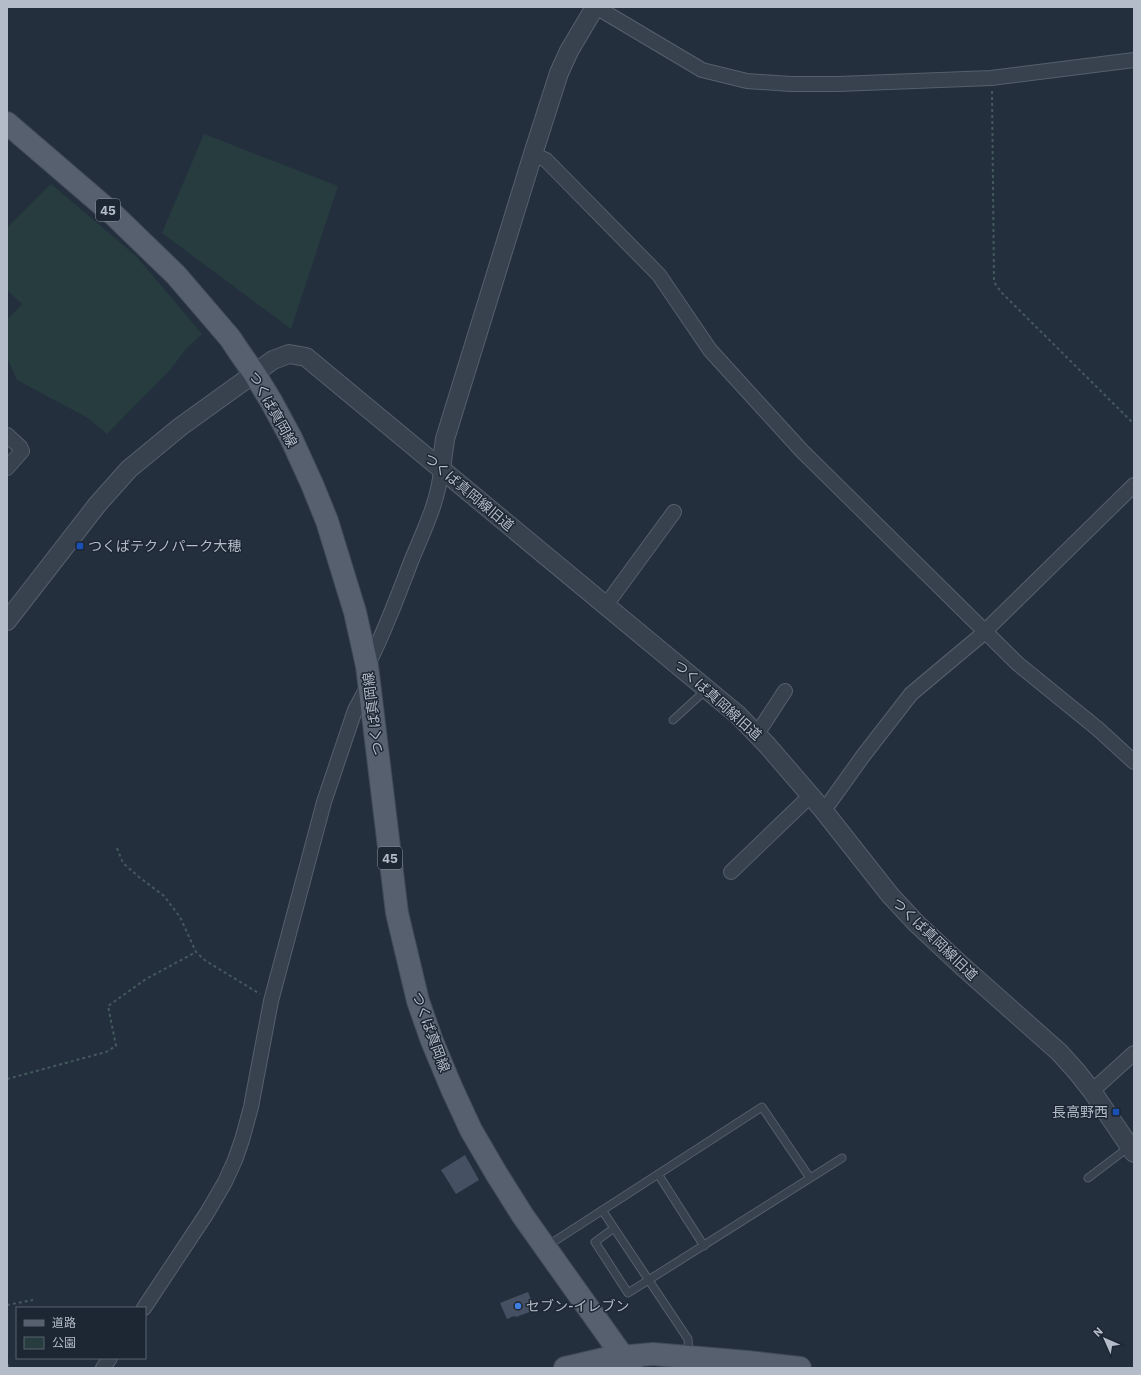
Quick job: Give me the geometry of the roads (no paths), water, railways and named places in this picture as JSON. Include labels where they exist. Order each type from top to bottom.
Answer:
[{"type":"main road","name":"つくば真岡線","points":[[7,123],[114,215],[156,254],[230,338],[271,401],[290,438],[312,484],[327,521],[355,612],[368,675],[397,913],[418,1001],[432,1041],[471,1130],[519,1210],[627,1362]]},
{"type":"main road","points":[[566,1368],[594,1361],[627,1362],[653,1354],[690,1356],[800,1368]]},
{"type":"street","points":[[145,1307],[207,1213],[235,1160],[242,1140],[251,1107],[271,1001],[324,802],[379,644],[438,492],[445,439],[559,73],[569,51],[596,7],[702,70],[747,81],[791,84],[838,84],[991,78],[1134,60]]},
{"type":"street","points":[[533,154],[546,160],[659,276],[710,350],[802,451],[1018,664],[1098,729],[1134,762]]},
{"type":"street","name":"つくば真岡線旧道","points":[[7,621],[97,504],[129,470],[180,427],[273,360],[284,355],[293,354],[306,357],[738,714],[823,810],[890,895],[916,923],[1058,1052],[1077,1072],[1132,1149]]},
{"type":"street","points":[[7,435],[20,447],[22,451],[7,468]]},
{"type":"street","points":[[823,810],[911,694],[984,631],[1134,485]]},
{"type":"street","points":[[606,605],[674,512]]},
{"type":"street","points":[[757,734],[785,691]]},
{"type":"street","points":[[731,872],[810,796]]},
{"type":"street","points":[[1092,1091],[1134,1053]]},
{"type":"street","points":[[103,1368],[109,1359]]},
{"type":"lane","points":[[673,720],[707,689]]},
{"type":"lane","points":[[545,1247],[762,1107],[810,1178]]},
{"type":"lane","points":[[1088,1178],[1132,1149]]},
{"type":"lane","points":[[614,1228],[595,1242],[628,1293],[842,1158]]},
{"type":"lane","points":[[658,1174],[704,1246]]},
{"type":"lane","points":[[602,1210],[688,1339],[690,1356]]},
{"type":"place","name":"つくばテクノパーク大穂","points":[[80,546]]},
{"type":"place","name":"長高野西","points":[[1116,1112]]},
{"type":"place","name":"セブン-イレブン","points":[[518,1306]]}]
